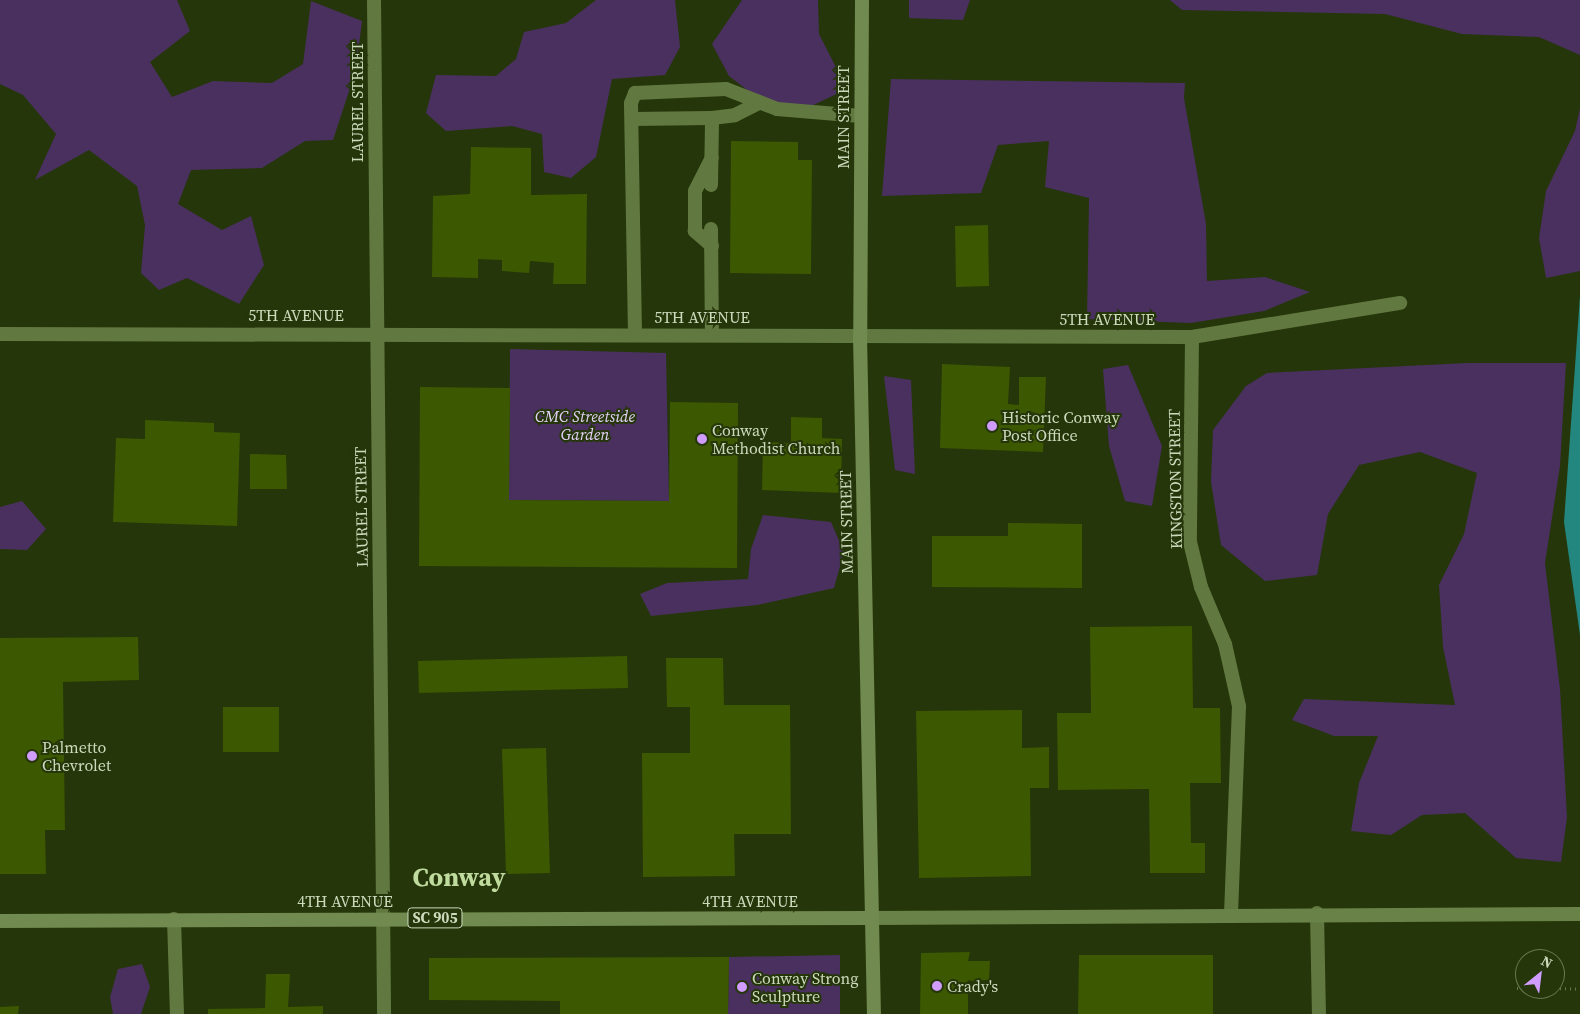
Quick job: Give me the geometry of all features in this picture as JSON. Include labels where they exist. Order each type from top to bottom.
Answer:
[{"type":"main road","name":"MAIN STREET","points":[[862,0],[860,336],[874,1014]]},
{"type":"main road","name":"SC 905","points":[[871,918],[1231,913],[1490,912],[1580,914]]},
{"type":"main road","name":"4TH AVENUE","points":[[0,921],[383,918],[871,918]]},
{"type":"street","name":"LAUREL STREET","points":[[374,0],[384,1014]]},
{"type":"street","points":[[636,334],[631,104],[635,93],[642,91],[726,89],[757,104],[861,116]]},
{"type":"street","points":[[632,119],[712,118],[735,115],[757,104]]},
{"type":"street","points":[[711,185],[712,118]]},
{"type":"street","points":[[712,158],[695,191],[695,231],[712,246]]},
{"type":"street","points":[[711,229],[712,334]]},
{"type":"street","name":"5TH AVENUE","points":[[0,334],[376,332],[1192,337],[1400,303]]},
{"type":"street","name":"KINGSTON STREET","points":[[1192,337],[1190,542],[1201,587],[1225,644],[1239,706],[1231,913]]},
{"type":"street","points":[[1317,913],[1318,1014]]},
{"type":"street","points":[[174,919],[177,1014]]},
{"type":"path","points":[[1565,988],[1580,989]]},
{"type":"green space","points":[[0,0],[177,0],[190,31],[150,62],[172,97],[213,81],[272,83],[303,64],[311,1],[362,21],[356,70],[333,140],[305,141],[262,168],[191,170],[178,204],[222,230],[251,216],[264,265],[239,304],[187,278],[159,290],[141,273],[145,225],[137,186],[89,150],[35,180],[56,134],[23,95],[0,84]]},
{"type":"green space","points":[[596,0],[675,0],[680,47],[665,75],[612,79],[596,157],[571,178],[544,172],[542,134],[512,126],[446,131],[426,113],[436,75],[496,76],[516,59],[524,32],[566,23]]},
{"type":"green space","points":[[742,0],[818,0],[819,34],[847,89],[805,109],[773,110],[729,76],[712,44]]},
{"type":"green space","points":[[909,0],[970,0],[963,20],[909,18]]},
{"type":"green space","points":[[1170,0],[1580,0],[1580,55],[1539,37],[1462,34],[1385,14],[1182,10]]},
{"type":"green space","points":[[891,79],[1185,83],[1184,98],[1206,224],[1207,281],[1265,277],[1310,292],[1264,311],[1191,323],[1087,319],[1089,198],[1045,187],[1049,141],[998,145],[981,193],[882,196]]},
{"type":"green space","points":[[1580,108],[1580,271],[1546,278],[1539,238],[1546,191],[1575,131]]},
{"type":"green space","name":"CMC Streetside Garden","points":[[510,349],[666,353],[669,501],[509,500]]},
{"type":"green space","points":[[1467,363],[1566,363],[1560,466],[1545,563],[1560,689],[1567,817],[1561,862],[1516,858],[1465,813],[1422,815],[1391,835],[1351,831],[1359,783],[1378,736],[1334,736],[1292,720],[1304,699],[1455,705],[1443,647],[1439,585],[1464,534],[1477,473],[1420,452],[1359,465],[1328,514],[1317,575],[1265,581],[1221,545],[1211,482],[1213,430],[1246,386],[1267,373]]},
{"type":"green space","points":[[1128,365],[1162,446],[1152,506],[1125,501],[1109,446],[1103,369]]},
{"type":"green space","points":[[884,376],[911,380],[915,474],[895,470]]},
{"type":"green space","points":[[22,501],[46,529],[27,550],[0,549],[0,507]]},
{"type":"green space","points":[[763,515],[831,522],[844,552],[834,588],[757,605],[651,616],[640,594],[667,583],[748,579],[751,549]]},
{"type":"green space","points":[[840,955],[840,1014],[728,1014],[729,957]]},
{"type":"green space","points":[[142,964],[150,987],[141,1014],[113,1014],[110,997],[118,969]]},
{"type":"water","points":[[1580,296],[1580,635],[1564,522]]},
{"type":"building","points":[[731,141],[798,142],[798,160],[812,160],[811,274],[730,273]]},
{"type":"building","points":[[471,147],[531,148],[531,195],[587,194],[586,284],[553,284],[554,263],[530,261],[529,273],[502,271],[502,260],[478,259],[478,278],[432,277],[433,196],[470,194]]},
{"type":"building","points":[[988,225],[989,286],[956,287],[955,226]]},
{"type":"building","name":"Historic Conway Post Office","points":[[942,364],[1010,367],[1008,404],[1019,405],[1019,377],[1046,377],[1043,452],[940,448]]},
{"type":"building","points":[[420,387],[510,388],[509,500],[669,501],[670,402],[738,403],[737,568],[419,566]]},
{"type":"building","points":[[791,417],[822,418],[822,438],[842,439],[841,493],[762,490],[763,442],[791,443]]},
{"type":"building","points":[[145,420],[214,423],[214,432],[240,433],[237,526],[113,522],[116,438],[145,439]]},
{"type":"building","points":[[250,454],[286,455],[287,489],[250,489]]},
{"type":"building","points":[[1008,523],[1082,524],[1082,588],[932,587],[932,536],[1008,536]]},
{"type":"building","points":[[1192,626],[1193,708],[1220,708],[1221,783],[1190,783],[1191,843],[1205,843],[1205,873],[1150,873],[1149,789],[1058,790],[1057,713],[1091,713],[1090,627]]},
{"type":"building","name":"Palmetto Chevrolet","points":[[138,637],[139,680],[63,682],[65,830],[45,830],[46,874],[0,874],[0,638]]},
{"type":"building","points":[[627,656],[628,688],[419,693],[418,661]]},
{"type":"building","points":[[666,658],[723,658],[724,705],[790,705],[791,834],[734,834],[735,876],[643,877],[642,753],[690,753],[690,707],[667,707]]},
{"type":"building","points":[[223,707],[279,707],[279,752],[223,752]]},
{"type":"building","points":[[1022,710],[1022,748],[1049,747],[1049,788],[1030,788],[1031,876],[919,878],[916,711]]},
{"type":"building","points":[[546,748],[550,873],[506,874],[502,749]]},
{"type":"building","points":[[970,952],[968,961],[990,961],[989,980],[968,981],[968,1014],[920,1014],[921,953]]},
{"type":"building","points":[[1079,955],[1213,955],[1213,1014],[1078,1014]]},
{"type":"building","points":[[729,957],[728,1014],[560,1014],[560,1001],[429,1000],[429,958]]},
{"type":"building","points":[[266,974],[290,974],[288,1007],[323,1006],[323,1014],[208,1014],[208,1009],[265,1008]]},
{"type":"building","points":[[19,1006],[18,1014],[0,1014],[0,1007]]},
{"type":"place","name":"Historic Conway Post Office","points":[[992,426]]},
{"type":"place","name":"Conway Methodist Church","points":[[702,439]]},
{"type":"place","name":"Palmetto Chevrolet","points":[[32,756]]},
{"type":"place","name":"Crady's","points":[[937,986]]},
{"type":"place","name":"Conway Strong Sculpture","points":[[742,987]]},
{"type":"district","name":"Conway","points":[[459,878]]}]
